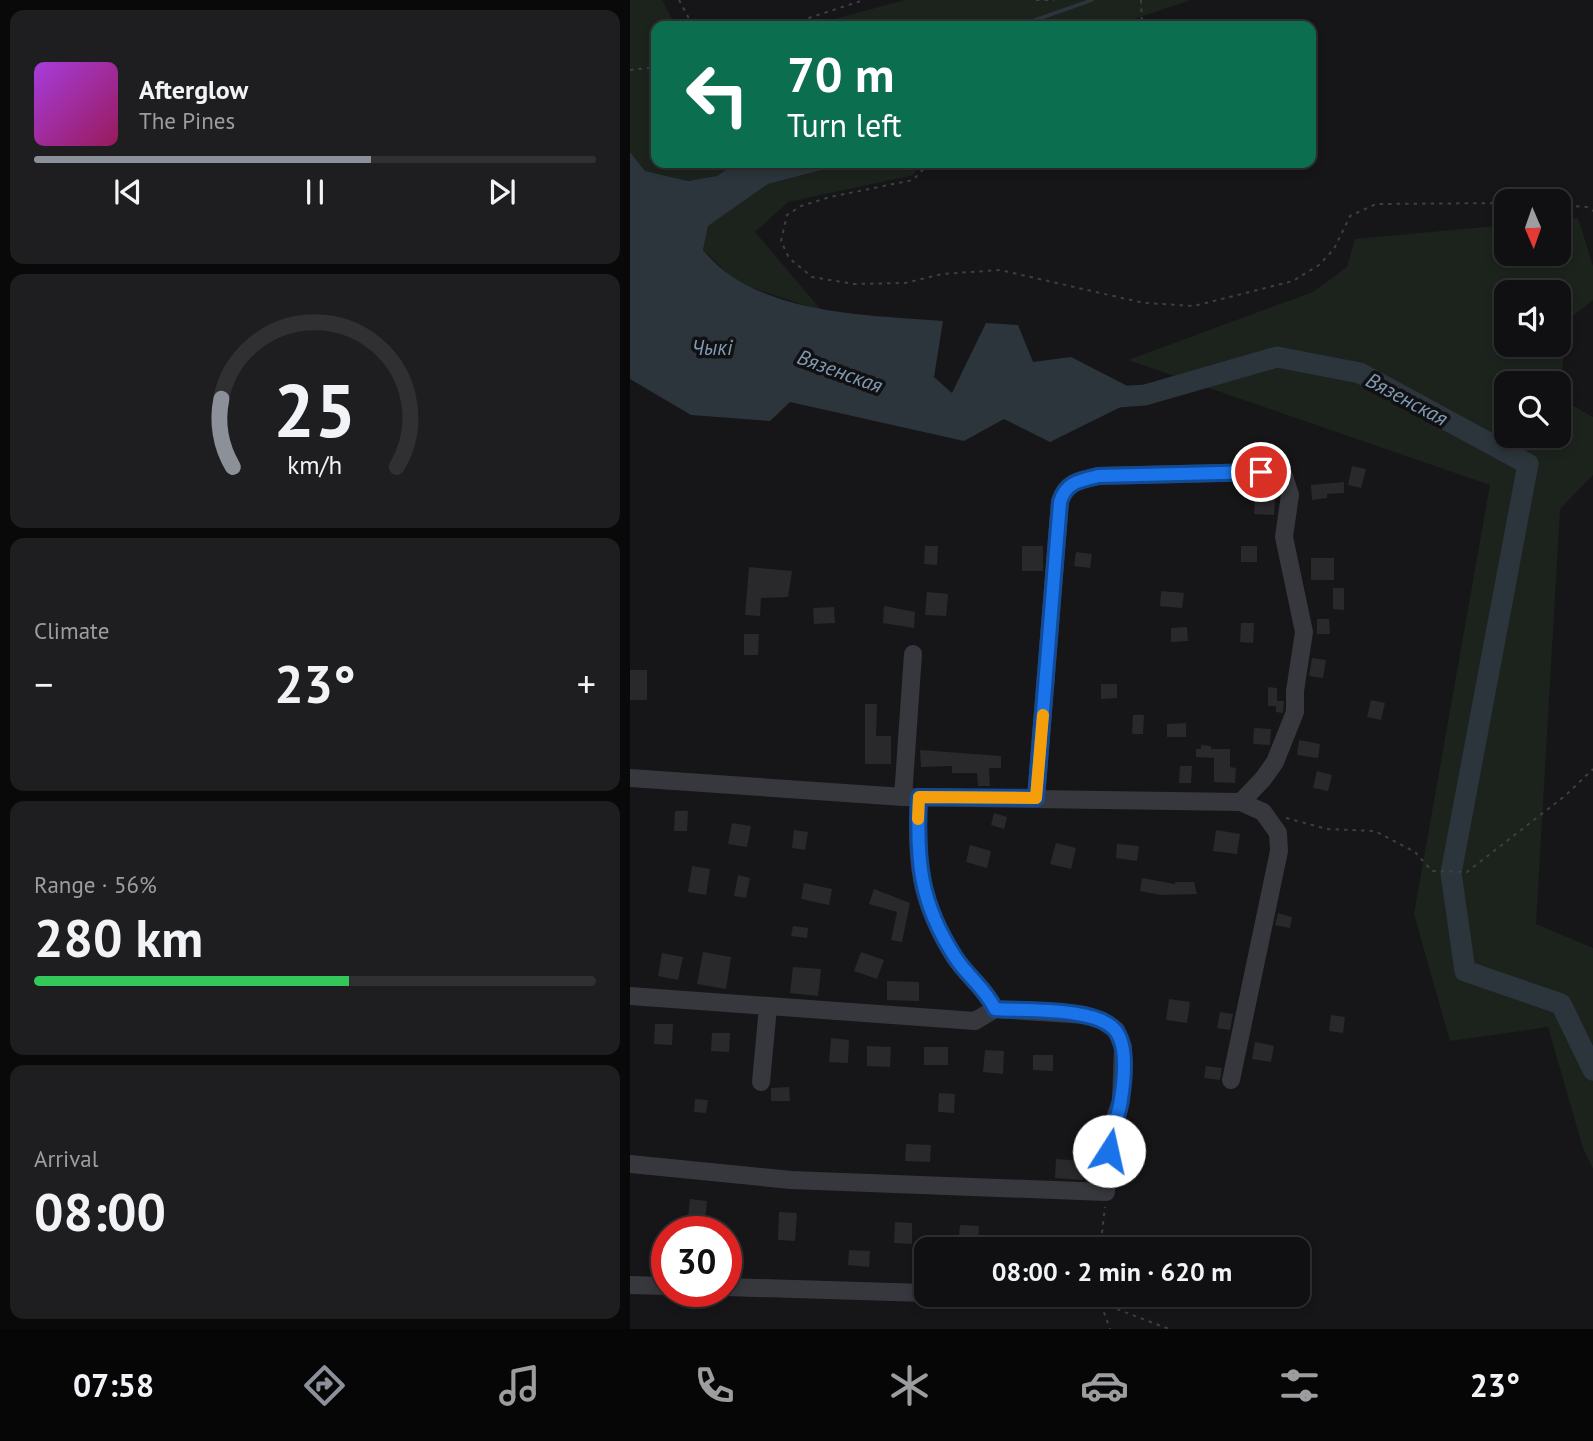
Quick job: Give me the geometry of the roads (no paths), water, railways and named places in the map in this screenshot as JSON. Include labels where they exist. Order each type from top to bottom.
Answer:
[{"type":"street","points":[[1036,798],[1060,502],[1064,489],[1076,481],[1098,476],[1261,472],[1284,476],[1287,481],[1290,495],[1284,537],[1304,632],[1291,727],[1263,779],[1241,802]]},
{"type":"street","points":[[913,654],[911,797],[925,900],[957,960],[989,996],[995,1009]]},
{"type":"street","points":[[630,778],[911,797],[1241,802],[1263,812],[1278,833],[1278,861],[1261,926],[1231,1080]]},
{"type":"street","points":[[630,996],[975,1021],[995,1009],[1085,1015],[1101,1020],[1116,1030],[1123,1047],[1121,1101],[1110,1131],[1107,1192],[791,1180],[630,1164]]},
{"type":"street","points":[[761,1082],[768,1007]]},
{"type":"street","points":[[630,1285],[651,1286]]},
{"type":"street","points":[[742,1287],[914,1293]]},
{"type":"water","name":"Чыкі","points":[[630,152],[645,171],[688,181],[717,176],[729,168],[829,168],[768,184],[708,226],[703,250],[725,271],[752,288],[782,299],[847,313],[943,321],[934,377],[952,393],[986,323],[1018,325],[1033,362],[1071,357],[1145,395],[1050,442],[1004,419],[964,441],[790,402],[770,421],[691,415],[630,379]]},
{"type":"waterway","points":[[1032,21],[1092,0]]},
{"type":"waterway","name":"Вязенская","points":[[1117,397],[1145,395],[1277,357],[1360,373],[1528,464],[1451,873],[1465,971],[1561,1004],[1593,1070]]}]
